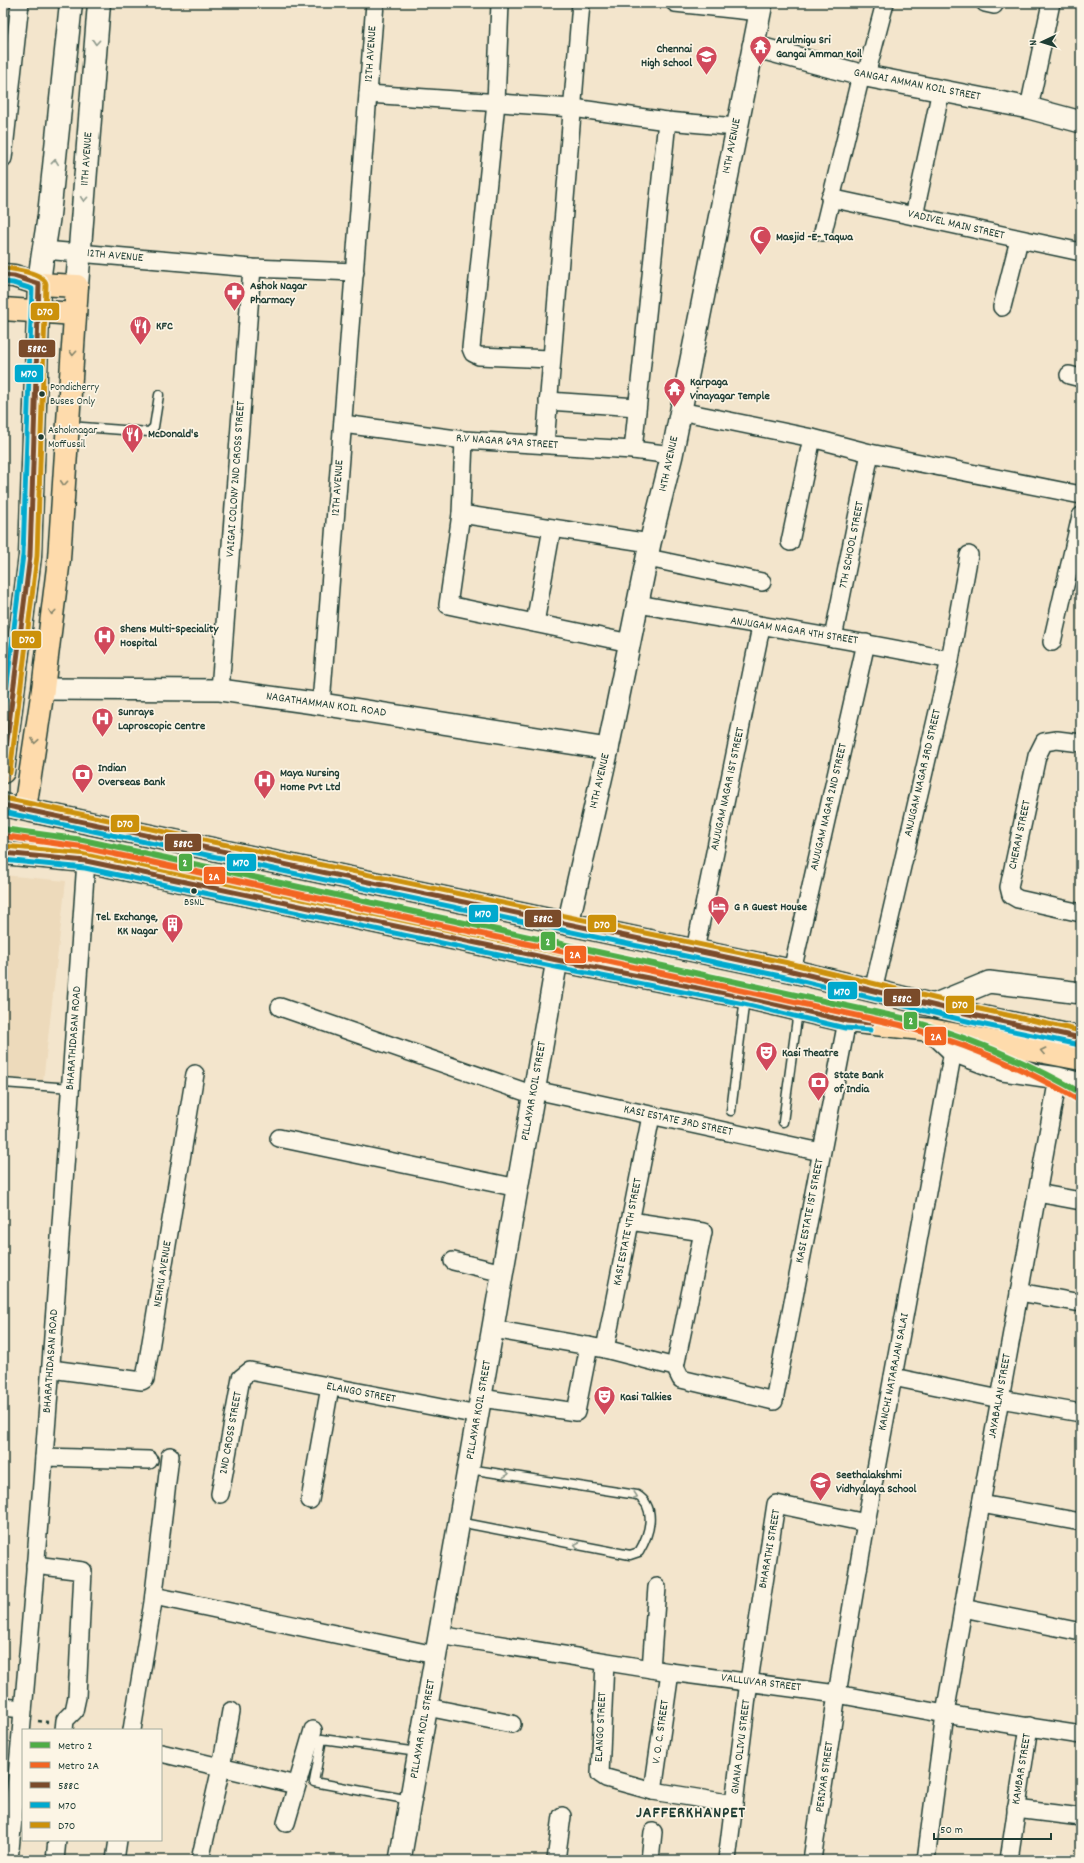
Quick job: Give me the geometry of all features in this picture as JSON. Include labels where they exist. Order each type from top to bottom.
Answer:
[{"type":"main road","points":[[3,772],[30,556],[39,284],[72,3]]},
{"type":"main road","name":"11TH AVENUE","points":[[25,810],[43,689],[59,559],[75,314],[99,3]]},
{"type":"main road","points":[[8,276],[24,273],[42,256]]},
{"type":"main road","points":[[8,276],[39,284],[78,286]]},
{"type":"main road","points":[[3,309],[75,314]]},
{"type":"main road","points":[[30,556],[59,559]]},
{"type":"main road","points":[[3,805],[695,950],[933,1004],[974,1016],[1081,1038]]},
{"type":"main road","points":[[3,853],[86,861],[557,960],[746,997],[846,1020],[931,1030],[1081,1059]]},
{"type":"street","points":[[3,158],[20,3]]},
{"type":"street","name":"12TH AVENUE","points":[[322,704],[374,3]]},
{"type":"street","points":[[500,3],[496,103],[471,351],[479,356],[550,359]]},
{"type":"street","points":[[545,444],[550,359],[581,3]]},
{"type":"street","points":[[675,3],[761,8]]},
{"type":"street","points":[[823,232],[830,198],[863,75],[885,3]]},
{"type":"street","points":[[985,3],[994,5],[995,3]]},
{"type":"street","points":[[1029,108],[1051,3]]},
{"type":"street","name":"14TH AVENUE","points":[[568,924],[608,749],[649,550],[672,455],[736,127],[761,8]]},
{"type":"street","name":"GANGAI AMMAN KOIL STREET","points":[[753,46],[863,75],[1029,108],[1081,122]]},
{"type":"street","points":[[914,216],[941,90]]},
{"type":"street","points":[[368,94],[573,108],[667,121],[736,127]]},
{"type":"street","points":[[633,450],[667,121]]},
{"type":"street","name":"VADIVEL MAIN STREET","points":[[830,198],[1081,252]]},
{"type":"street","points":[[1002,308],[1020,240]]},
{"type":"street","name":"12TH AVENUE","points":[[42,256],[80,254],[252,268],[354,272]]},
{"type":"street","name":"VAIGAI COLONY 2ND CROSS STREET","points":[[220,690],[252,268]]},
{"type":"street","points":[[548,400],[637,407]]},
{"type":"street","points":[[680,411],[812,438],[870,453],[1081,495]]},
{"type":"street","name":"R.V NAGAR 69A STREET","points":[[343,424],[464,440],[633,450],[672,455]]},
{"type":"street","points":[[790,542],[812,438]]},
{"type":"street","points":[[464,440],[461,514],[448,605],[630,643]]},
{"type":"street","name":"7TH SCHOOL STREET","points":[[833,638],[870,453]]},
{"type":"street","points":[[461,514],[552,528],[649,550],[762,582]]},
{"type":"street","points":[[1052,642],[1081,516]]},
{"type":"street","points":[[534,624],[552,528]]},
{"type":"street","name":"ANJUGAM NAGAR 3RD STREET","points":[[873,991],[950,660],[969,554]]},
{"type":"street","name":"ANJUGAM NAGAR 4TH STREET","points":[[638,604],[761,627],[866,643],[950,660]]},
{"type":"street","name":"ANJUGAM NAGAR 1ST STREET","points":[[695,950],[761,627]]},
{"type":"street","name":"ANJUGAM NAGAR 2ND STREET","points":[[792,971],[866,643]]},
{"type":"street","name":"NAGATHAMMAN KOIL ROAD","points":[[43,689],[220,690],[322,704],[608,749]]},
{"type":"street","name":"CHERAN STREET","points":[[1081,743],[1057,740],[1044,742],[1037,756],[1008,887],[1011,895],[1018,899],[1081,913]]},
{"type":"street","name":"BHARATHIDASAN ROAD","points":[[9,1860],[23,1714],[51,1369],[86,861]]},
{"type":"street","name":"PILLAYAR KOIL STREET","points":[[400,1860],[557,960]]},
{"type":"street","points":[[933,1004],[989,982],[1081,993]]},
{"type":"street","name":"KASI ESTATE 3RD STREET","points":[[280,1007],[534,1092],[821,1152]]},
{"type":"street","name":"KASI ESTATE 1ST STREET","points":[[675,1367],[681,1380],[774,1401],[846,1020]]},
{"type":"street","points":[[931,1030],[953,1051],[1003,1070],[1058,1078],[1081,1084]]},
{"type":"street","name":"KANCHI NATARAJAN SALAI","points":[[837,1694],[866,1523],[953,1051]]},
{"type":"street","name":"NEHRU AVENUE","points":[[51,1369],[142,1381],[145,1379],[195,1074]]},
{"type":"street","name":"JAYABALAN STREET","points":[[926,1860],[945,1714],[981,1504],[1058,1078]]},
{"type":"street","name":"KASI ESTATE 4TH STREET","points":[[480,1406],[576,1412],[597,1348],[630,1221],[652,1116]]},
{"type":"street","points":[[279,1138],[518,1188]]},
{"type":"street","points":[[1037,1193],[1081,1201]]},
{"type":"street","points":[[493,1329],[597,1348],[675,1367],[702,1232],[630,1221]]},
{"type":"street","points":[[453,1261],[503,1273]]},
{"type":"street","points":[[1019,1292],[1081,1303]]},
{"type":"street","name":"ELANGO STREET","points":[[244,1374],[250,1371],[330,1387],[480,1406]]},
{"type":"street","name":"2ND CROSS STREET","points":[[220,1494],[241,1378],[244,1374]]},
{"type":"street","points":[[893,1377],[1000,1399],[1081,1413]]},
{"type":"street","points":[[310,1500],[330,1387]]},
{"type":"street","points":[[132,1729],[154,1596],[170,1456]]},
{"type":"street","points":[[44,1457],[149,1460]]},
{"type":"street","name":"BHARATHI STREET","points":[[749,1681],[776,1504],[866,1523]]},
{"type":"street","points":[[981,1504],[1081,1522]]},
{"type":"street","points":[[35,1565],[83,1571],[77,1697],[74,1711],[65,1720],[65,1727]]},
{"type":"street","points":[[651,1669],[657,1587]]},
{"type":"street","points":[[154,1596],[435,1656]]},
{"type":"street","points":[[963,1608],[1081,1632]]},
{"type":"street","name":"VALLUVAR STREET","points":[[439,1635],[670,1672],[749,1681],[837,1694],[945,1714],[1029,1726],[1081,1736]]},
{"type":"street","name":"ELANGO STREET","points":[[604,1662],[600,1774],[606,1778],[653,1791],[734,1804]]},
{"type":"street","name":"V. O. C. STREET","points":[[653,1791],[670,1672]]},
{"type":"street","name":"GNANA OLIVU STREET","points":[[727,1860],[749,1681]]},
{"type":"street","name":"PERIYAR STREET","points":[[812,1860],[837,1694]]},
{"type":"street","points":[[3,1707],[23,1714]]},
{"type":"street","points":[[427,1707],[512,1724]]},
{"type":"street","points":[[200,1860],[221,1768],[230,1711]]},
{"type":"street","name":"KAMBAR STREET","points":[[1009,1860],[1029,1726]]},
{"type":"street","points":[[286,1823],[313,1730]]},
{"type":"street","points":[[162,1753],[296,1785]]},
{"type":"street","points":[[1016,1809],[1081,1817]]},
{"type":"street","points":[[556,1860],[562,1816]]},
{"type":"street","points":[[650,1860],[653,1832]]},
{"type":"street","points":[[55,1860],[57,1841]]},
{"type":"street","points":[[115,1860],[118,1841]]},
{"type":"lane","points":[[68,426],[149,432],[154,427],[158,395]]},
{"type":"lane","points":[[730,1111],[746,997]]},
{"type":"lane","points":[[783,1122],[798,1010]]},
{"type":"lane","points":[[3,1083],[71,1088]]},
{"type":"lane","points":[[459,1522],[630,1555],[639,1552],[644,1543],[650,1516],[650,1508],[644,1500],[637,1495],[468,1469]]},
{"type":"lane","points":[[410,1800],[314,1782],[322,1739],[419,1752]]},
{"type":"path","points":[[23,1714],[65,1727]]},
{"type":"shaded area","points":[[3,875],[66,881],[43,1082],[3,1078]]},
{"type":"railway","points":[[222,880],[314,890]]},
{"type":"metro line","name":"2","points":[[3,829],[83,840],[902,1018],[949,1033],[994,1050],[1038,1070],[1081,1093]]},
{"type":"metro line","name":"2A","points":[[3,836],[82,847],[900,1025],[991,1056],[1035,1076],[1077,1099]]},
{"type":"transit line","name":"D70","points":[[4,268],[34,274],[44,280],[46,284],[37,556],[10,773]]},
{"type":"transit line","name":"588C","points":[[3,275],[14,276],[39,284],[30,556],[3,772]]},
{"type":"transit line","name":"M70","points":[[3,282],[13,283],[32,289],[23,555],[3,716]]},
{"type":"transit line","name":"D70","points":[[4,798],[793,964],[975,1008],[1081,1031]]},
{"type":"transit line","name":"588C","points":[[3,805],[792,971],[973,1015],[1081,1038]]},
{"type":"transit line","name":"M70","points":[[3,812],[790,978],[971,1022],[1080,1045]]},
{"type":"transit line","name":"D70","points":[[4,846],[87,854],[558,953],[746,990],[848,1014],[873,1016]]},
{"type":"transit line","name":"588C","points":[[3,853],[86,861],[557,960],[745,997],[847,1021],[872,1023]]},
{"type":"transit line","name":"M70","points":[[3,860],[85,868],[556,967],[744,1004],[845,1028],[871,1030]]},
{"type":"place","name":"Arulmigu Sri Gangai Amman Koil","points":[[761,66]]},
{"type":"place","name":"Chennai High School","points":[[707,76]]},
{"type":"place","name":"Masjid -E- Taqwa","points":[[760,256]]},
{"type":"place","name":"Ashok Nagar Pharmacy","points":[[234,312]]},
{"type":"place","name":"KFC","points":[[141,346]]},
{"type":"place","name":"Pondicherry Buses Only","points":[[42,394]]},
{"type":"place","name":"Karpaga Vinayagar Temple","points":[[675,408]]},
{"type":"place","name":"Ashoknagar Moffussil","points":[[41,437]]},
{"type":"place","name":"McDonald's","points":[[133,454]]},
{"type":"place","name":"Shens Multi-Speciality Hospital","points":[[105,656]]},
{"type":"place","name":"Sunrays Laproscopic Centre","points":[[103,738]]},
{"type":"place","name":"Indian Overseas Bank","points":[[82,794]]},
{"type":"place","name":"Maya Nursing Home Pvt Ltd","points":[[265,800]]},
{"type":"place","name":"BSNL","points":[[194,891]]},
{"type":"place","name":"G R Guest House","points":[[718,926]]},
{"type":"place","name":"Tel. Exchange, KK Nagar","points":[[173,944]]},
{"type":"place","name":"Kasi Theatre","points":[[766,1072]]},
{"type":"place","name":"State Bank of India","points":[[818,1102]]},
{"type":"place","name":"Kasi Talkies","points":[[605,1416]]},
{"type":"place","name":"Seethalakshmi Vidhyalaya School","points":[[821,1502]]},
{"type":"district","name":"JAFFERKHANPET","points":[[691,1813]]}]
